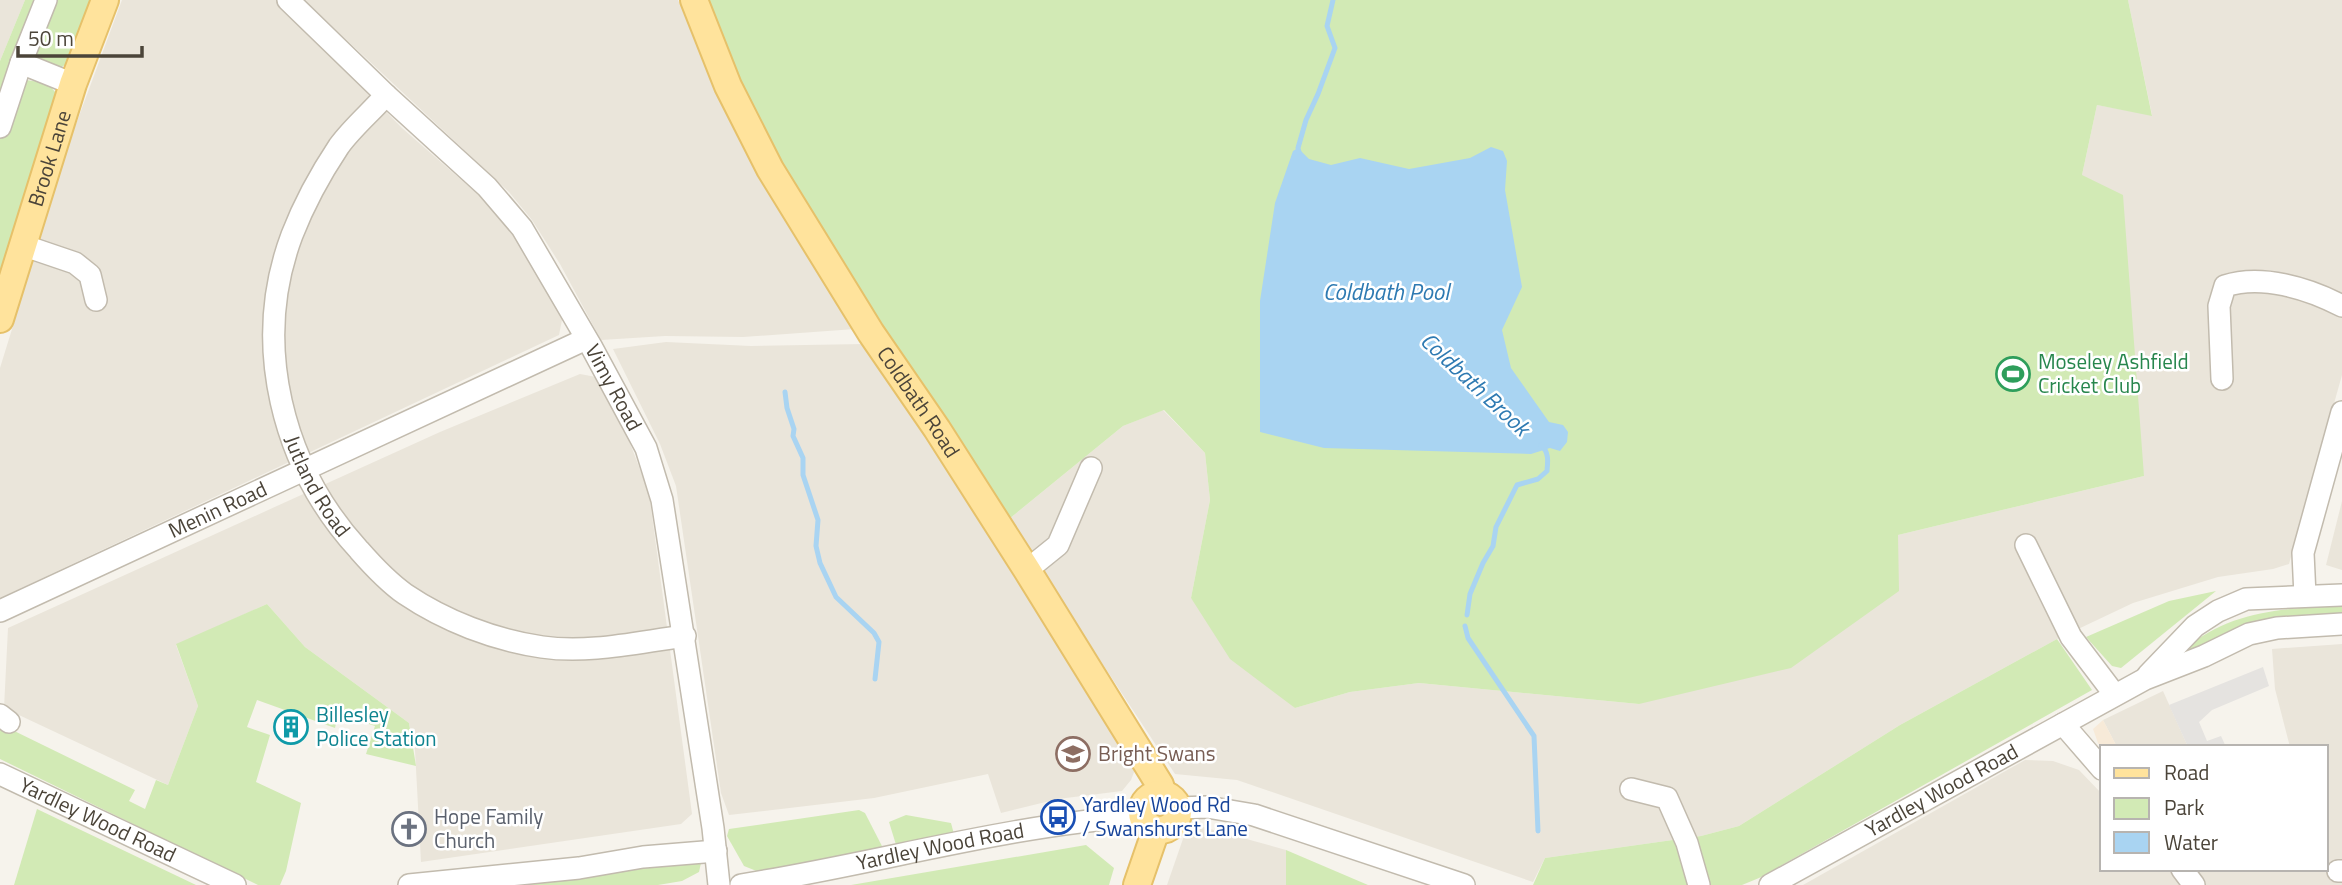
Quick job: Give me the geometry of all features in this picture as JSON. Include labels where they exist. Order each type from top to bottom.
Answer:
[{"type":"main road","name":"Brook Lane","points":[[0,318],[73,84],[105,0]]},
{"type":"main road","name":"Coldbath Road","points":[[694,0],[728,86],[771,169],[871,333],[937,429],[1027,570],[1170,802]]},
{"type":"main road","points":[[1137,885],[1149,823],[1143,805],[1153,794],[1170,802]]},
{"type":"street","points":[[0,127],[46,0]]},
{"type":"street","name":"Vimy Road","points":[[288,0],[386,95],[487,187],[522,228],[646,448],[662,500],[685,636],[719,885]]},
{"type":"street","points":[[21,63],[73,84]]},
{"type":"street","name":"Jutland Road","points":[[386,95],[340,144],[313,190],[292,236],[280,284],[274,326],[276,373],[287,427],[303,471],[338,528],[386,577],[405,593],[438,613],[474,629],[509,641],[543,648],[575,650],[685,636]]},
{"type":"street","points":[[22,245],[75,264],[90,275],[96,300]]},
{"type":"street","points":[[2222,379],[2219,306],[2225,286],[2243,280],[2273,283],[2306,291],[2342,306]]},
{"type":"street","name":"Menin Road","points":[[0,611],[586,339]]},
{"type":"street","points":[[2305,596],[2303,553],[2342,412]]},
{"type":"street","points":[[1027,570],[1058,545],[1091,468]]},
{"type":"street","points":[[2026,545],[2071,637],[2115,695]]},
{"type":"street","name":"Yardley Wood Road","points":[[2145,679],[2195,626],[2218,611],[2246,600],[2342,595]]},
{"type":"street","name":"Yardley Wood Road","points":[[1770,885],[2145,679],[2204,656],[2249,634],[2277,628],[2342,624]]},
{"type":"street","points":[[2063,724],[2100,767]]},
{"type":"street","name":"Yardley Wood Road","points":[[0,774],[235,885]]},
{"type":"street","points":[[1631,789],[1667,798],[1687,843],[1699,885]]},
{"type":"street","points":[[1170,802],[1254,815],[1464,885]]},
{"type":"street","name":"Yardley Wood Road","points":[[741,885],[800,876],[1021,830],[1149,823]]},
{"type":"street","points":[[409,885],[716,851]]},
{"type":"shaded area","points":[[0,0],[25,0],[0,61]]},
{"type":"shaded area","points":[[122,0],[276,0],[402,128],[482,198],[511,228],[563,315],[559,335],[0,598],[0,368],[72,135]]},
{"type":"shaded area","points":[[304,0],[678,0],[751,155],[855,329],[743,337],[665,336],[601,340],[560,264],[532,220],[509,192]]},
{"type":"shaded area","points":[[2128,0],[2342,0],[2342,375],[2289,564],[2218,577],[2133,603],[2057,639],[1900,725],[1739,826],[1701,836],[1545,858],[1533,882],[1237,780],[1175,774],[1013,528],[1009,519],[1123,426],[1163,410],[1205,453],[1210,500],[1191,598],[1295,708],[1350,692],[1419,683],[1639,704],[1898,535],[2144,476],[2082,175],[2097,105],[2152,115]]},
{"type":"shaded area","points":[[666,342],[751,346],[864,344],[993,540],[1136,767],[1131,780],[1122,791],[1058,799],[1001,813],[988,774],[874,798],[729,815],[721,793],[676,486],[660,444],[613,349]]},
{"type":"shaded area","points":[[580,374],[596,377],[620,417],[649,493],[692,814],[681,824],[421,862],[415,750],[409,723],[305,647],[267,604],[176,645],[198,706],[168,785],[4,708],[8,628],[440,432]]},
{"type":"shaded area","points":[[2342,501],[2342,570],[2326,565]]},
{"type":"shaded area","points":[[2342,644],[2342,885],[2206,885],[2195,871],[2328,871],[2328,745],[2289,745],[2275,689],[2272,649]]},
{"type":"shaded area","points":[[2263,667],[2269,686],[2212,710],[2199,722],[2207,741],[2221,736],[2225,745],[2187,745],[2169,705]]},
{"type":"shaded area","points":[[2163,691],[2187,745],[2116,745],[2103,720]]},
{"type":"shaded area","points":[[2103,720],[2116,745],[2100,746],[2093,729]]},
{"type":"shaded area","points":[[2025,760],[2053,761],[2079,770],[2100,792],[2100,871],[2170,871],[2181,885],[1803,885]]},
{"type":"shaded area","points":[[1203,827],[1286,850],[1286,885],[1167,885],[1184,836]]},
{"type":"green space","points":[[25,0],[94,0],[70,62],[58,69],[36,57],[24,46],[12,78],[47,83],[57,94],[0,284],[0,61]]},
{"type":"green space","points":[[705,0],[2128,0],[2152,116],[2097,105],[2082,175],[2123,195],[2144,476],[1898,535],[1899,591],[1791,668],[1639,704],[1419,683],[1350,692],[1295,708],[1230,659],[1191,598],[1210,500],[1205,453],[1164,410],[1123,426],[1009,519],[875,319],[753,117]]},
{"type":"green space","points":[[2216,591],[2121,668],[2112,666],[2086,637],[2169,601]]},
{"type":"green space","points":[[267,604],[305,647],[409,723],[416,766],[366,754],[375,726],[338,714],[335,728],[257,700],[247,727],[270,735],[256,782],[301,803],[286,871],[280,885],[258,885],[0,759],[0,724],[135,790],[129,801],[145,809],[156,780],[168,785],[198,706],[176,644]]},
{"type":"green space","points":[[2342,605],[2342,615],[2187,654],[2186,649],[2203,636],[2240,619],[2280,610]]},
{"type":"green space","points":[[2057,639],[2092,690],[1759,878],[1742,885],[1533,885],[1545,858],[1701,836],[1739,826],[1900,725]]},
{"type":"green space","points":[[37,809],[196,885],[14,885]]},
{"type":"green space","points":[[859,810],[865,813],[884,850],[759,872],[744,866],[727,836],[729,829]]},
{"type":"green space","points":[[906,815],[951,823],[955,838],[897,848],[889,822]]},
{"type":"green space","points":[[1086,845],[1114,868],[1109,885],[851,885]]},
{"type":"green space","points":[[1286,850],[1368,885],[1286,885]]},
{"type":"green space","points":[[701,863],[699,872],[682,881],[658,885],[435,885]]},
{"type":"water","name":"Coldbath Pool","points":[[1491,147],[1503,151],[1507,161],[1505,190],[1522,287],[1502,330],[1511,368],[1549,422],[1563,425],[1568,432],[1567,442],[1560,451],[1550,448],[1531,454],[1324,448],[1260,432],[1260,301],[1275,203],[1293,151],[1298,148],[1309,159],[1331,165],[1360,158],[1409,169],[1470,158]]},
{"type":"waterway","name":"Coldbath Brook","points":[[1299,152],[1306,120],[1335,48],[1327,26],[1333,0]]},
{"type":"waterway","points":[[785,392],[794,429],[793,436],[803,458],[803,475],[818,520],[816,546],[820,563],[836,597],[874,633],[879,642],[875,679]]},
{"type":"waterway","name":"Coldbath Brook","points":[[1467,615],[1470,594],[1493,546],[1496,527],[1517,485],[1538,479],[1547,471],[1547,454],[1541,445]]},
{"type":"waterway","name":"Coldbath Brook","points":[[1465,626],[1468,638],[1534,736],[1538,831]]},
{"type":"place","name":"Moseley Ashfield Cricket Club","points":[[2013,374]]},
{"type":"place","name":"Billesley Police Station","points":[[291,727]]},
{"type":"place","name":"Bright Swans","points":[[1073,754]]},
{"type":"place","name":"Yardley Wood Rd / Swanshurst Lane","points":[[1058,817]]},
{"type":"place","name":"Hope Family Church","points":[[409,829]]}]
